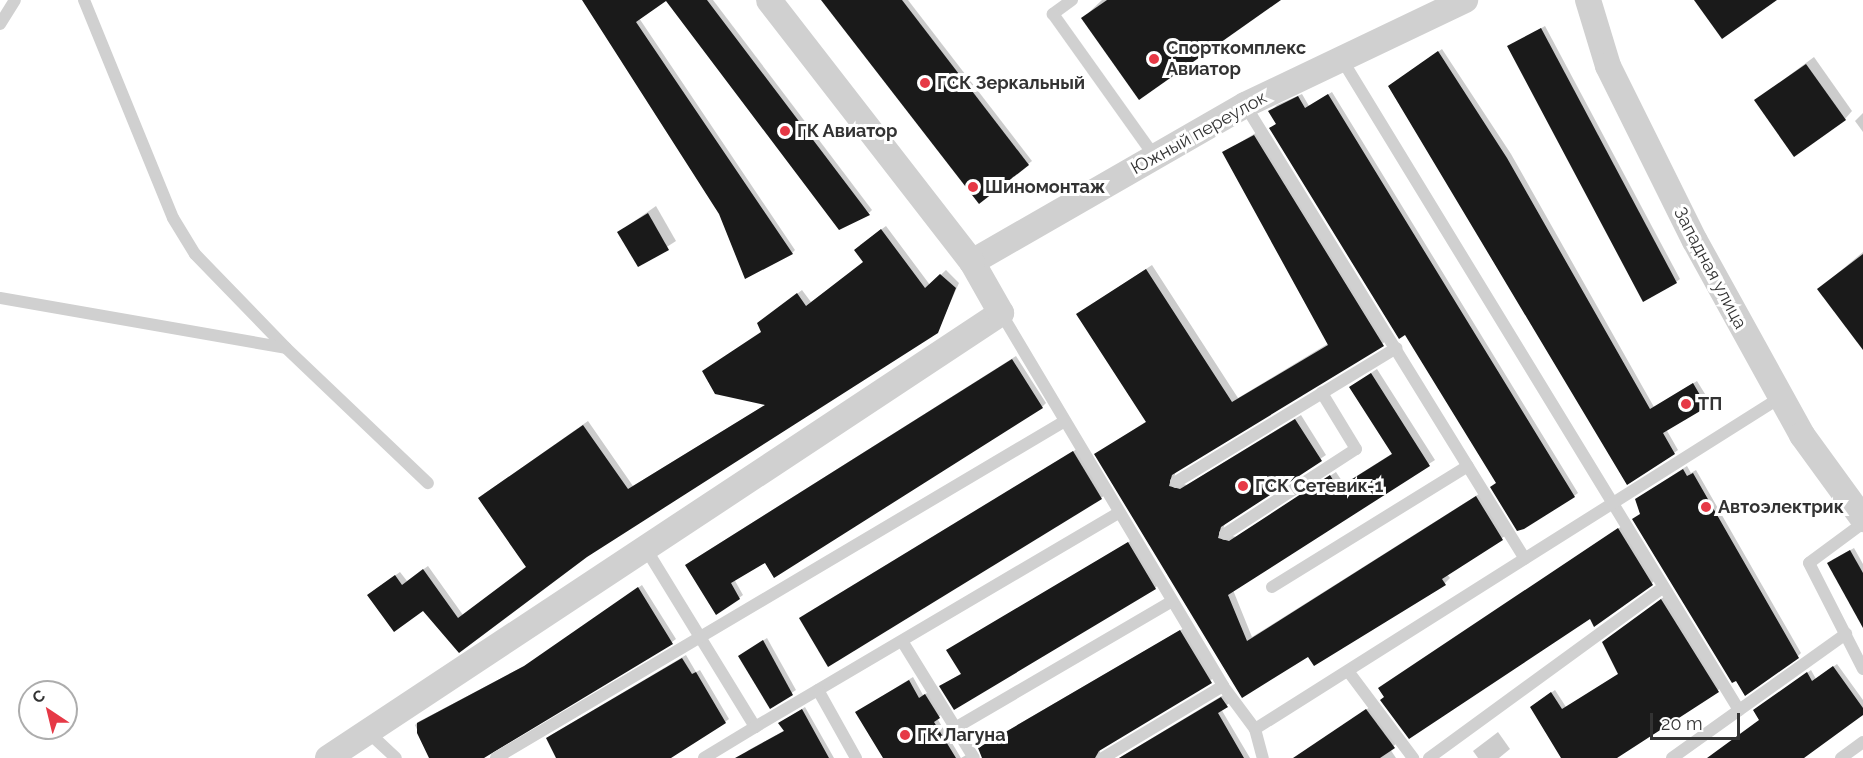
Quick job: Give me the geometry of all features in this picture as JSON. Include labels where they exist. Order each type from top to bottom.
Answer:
[{"type":"street","points":[[328,758],[1001,313],[972,262],[769,0]]},
{"type":"street","name":"Южный переулок","points":[[972,262],[1245,105],[1465,0]]},
{"type":"street","name":"Западная улица","points":[[1585,4],[1608,66],[1695,241],[1802,435],[1863,521]]},
{"type":"lane","points":[[0,24],[15,0]]},
{"type":"lane","points":[[84,0],[173,218],[195,254],[285,348],[428,483]]},
{"type":"lane","points":[[1072,0],[1053,14],[1155,157]]},
{"type":"lane","points":[[1341,58],[1738,710]]},
{"type":"lane","points":[[1245,105],[1525,559]]},
{"type":"lane","points":[[0,298],[285,348]]},
{"type":"lane","points":[[1001,313],[1223,686],[1255,729],[1263,758]]},
{"type":"lane","points":[[1176,482],[1396,348]]},
{"type":"lane","points":[[1225,534],[1356,449],[1322,393]]},
{"type":"lane","points":[[1255,729],[1781,398]]},
{"type":"lane","points":[[503,756],[1065,421]]},
{"type":"lane","points":[[1272,587],[1468,466]]},
{"type":"lane","points":[[704,758],[720,754],[755,727],[1119,513]]},
{"type":"lane","points":[[1863,521],[1809,563],[1863,669]]},
{"type":"lane","points":[[646,549],[755,727]]},
{"type":"lane","points":[[1429,758],[1662,588]]},
{"type":"lane","points":[[955,728],[1172,601]]},
{"type":"lane","points":[[1672,758],[1846,634]]},
{"type":"lane","points":[[902,641],[974,758]]},
{"type":"lane","points":[[1348,671],[1413,758]]},
{"type":"lane","points":[[1103,758],[1223,686]]},
{"type":"lane","points":[[818,690],[856,758]]},
{"type":"lane","points":[[368,732],[396,758]]},
{"type":"lane","points":[[1841,758],[1863,742]]},
{"type":"building","points":[[582,0],[707,0],[870,215],[839,230],[666,1],[636,22],[793,254],[745,279],[719,214]]},
{"type":"building","name":"ГСК Зеркальный","points":[[821,0],[902,0],[1029,165],[979,204]]},
{"type":"building","name":"Спорткомплекс Авиатор","points":[[1107,0],[1281,0],[1139,100],[1081,18]]},
{"type":"building","points":[[1694,0],[1777,0],[1722,39]]},
{"type":"building","points":[[1541,28],[1677,283],[1643,302],[1507,46]]},
{"type":"building","points":[[1438,51],[1507,158],[1650,409],[1693,383],[1707,407],[1663,433],[1675,454],[1627,485],[1388,86]]},
{"type":"building","points":[[1806,64],[1846,120],[1794,157],[1754,100]]},
{"type":"building","points":[[1328,94],[1575,497],[1524,529],[1517,531],[1490,487],[1496,483],[1405,335],[1399,339],[1269,128],[1276,124],[1268,111],[1298,96],[1305,108]]},
{"type":"building","points":[[1254,135],[1384,346],[1172,475],[1169,486],[1180,489],[1295,419],[1322,461],[1221,527],[1218,538],[1229,541],[1330,475],[1338,488],[1392,454],[1349,387],[1371,373],[1430,466],[1228,595],[1247,641],[1476,496],[1503,540],[1442,579],[1446,585],[1314,666],[1308,657],[1242,698],[1094,454],[1146,422],[1076,314],[1146,269],[1232,402],[1328,345],[1222,152]]},
{"type":"building","points":[[648,213],[669,250],[638,267],[617,232]]},
{"type":"building","points":[[881,229],[925,288],[940,274],[956,288],[938,333],[587,557],[459,653],[423,611],[394,632],[367,595],[395,575],[402,585],[423,569],[458,618],[526,567],[478,498],[583,425],[628,489],[765,405],[715,394],[702,371],[761,332],[757,323],[797,293],[806,306],[863,262],[854,250]]},
{"type":"building","points":[[1863,254],[1863,350],[1817,289]]},
{"type":"building","points":[[1012,359],[1043,408],[774,578],[765,563],[731,583],[740,599],[716,615],[685,565]]},
{"type":"building","points":[[1073,451],[1102,499],[828,667],[799,618]]},
{"type":"building","points":[[1683,469],[1687,476],[1693,473],[1799,658],[1745,696],[1736,681],[1732,683],[1632,519],[1640,514],[1635,499]]},
{"type":"building","points":[[1618,528],[1653,585],[1594,627],[1590,619],[1409,739],[1380,700],[1384,697],[1378,688]]},
{"type":"building","points":[[1128,542],[1156,589],[954,710],[939,686],[961,674],[946,650]]},
{"type":"building","points":[[1850,550],[1863,573],[1863,628],[1827,563]]},
{"type":"building","points":[[638,587],[673,644],[484,758],[429,758],[417,733],[417,723],[524,666]]},
{"type":"building","points":[[1661,599],[1719,692],[1617,758],[1561,758],[1530,707],[1551,692],[1562,709],[1618,674],[1602,642]]},
{"type":"building","points":[[1180,630],[1212,683],[1099,751],[1095,758],[982,758],[978,748]]},
{"type":"building","points":[[763,640],[793,695],[770,709],[738,656]]},
{"type":"building","points":[[682,658],[692,674],[696,672],[726,723],[671,758],[556,758],[546,738]]},
{"type":"building","points":[[1833,666],[1863,708],[1863,715],[1804,758],[1707,758],[1759,720],[1753,710],[1807,672],[1812,681]]},
{"type":"building","name":"ГК Лагуна","points":[[909,680],[919,698],[925,694],[940,718],[934,722],[956,758],[883,758],[855,712]]},
{"type":"building","points":[[1221,697],[1228,707],[1218,713],[1244,758],[1119,758]]},
{"type":"building","points":[[802,709],[829,758],[735,758],[784,731],[778,723]]},
{"type":"building","points":[[1366,709],[1395,748],[1380,758],[1293,758]]},
{"type":"place","name":"Спорткомплекс Авиатор","points":[[1154,59]]},
{"type":"place","name":"ГСК Зеркальный","points":[[925,83]]},
{"type":"place","name":"ГК Авиатор","points":[[785,131]]},
{"type":"place","name":"Шиномонтаж","points":[[973,187]]},
{"type":"place","name":"ТП","points":[[1686,404]]},
{"type":"place","name":"ГСК Сетевик-1","points":[[1243,486]]},
{"type":"place","name":"Автоэлектрик","points":[[1706,507]]},
{"type":"place","name":"ГК Лагуна","points":[[905,735]]}]
